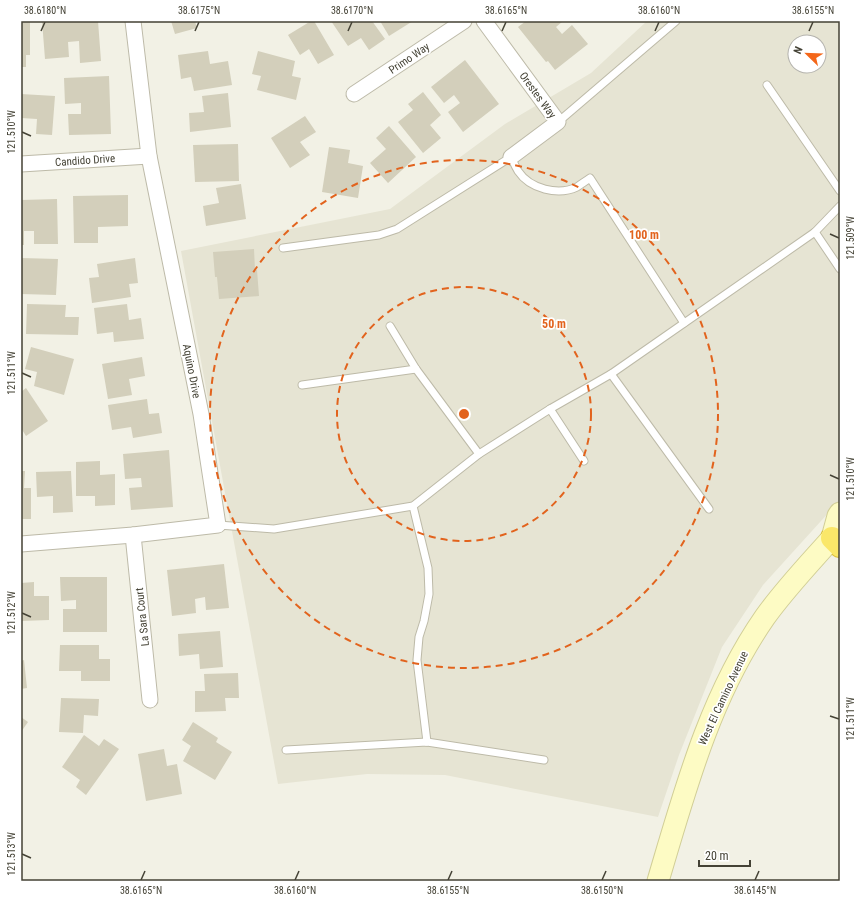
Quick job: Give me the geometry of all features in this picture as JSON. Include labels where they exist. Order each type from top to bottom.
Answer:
[{"type":"main road","name":"West El Camino Avenue","points":[[659,877],[694,761],[725,687],[743,652],[765,618],[788,587],[837,539],[838,516],[840,513]]},
{"type":"street","name":"Aquino Drive","points":[[133,21],[149,156],[201,414],[218,525]]},
{"type":"street","name":"Primo Way","points":[[354,94],[464,21]]},
{"type":"street","name":"Orestes Way","points":[[484,21],[558,122],[511,156]]},
{"type":"street","name":"Candido Drive","points":[[21,164],[149,156]]},
{"type":"street","points":[[21,544],[133,535],[218,525]]},
{"type":"street","name":"La Sara Court","points":[[133,535],[150,700]]},
{"type":"lane","points":[[558,122],[676,21]]},
{"type":"lane","points":[[767,85],[840,191]]},
{"type":"lane","points":[[283,248],[379,235],[397,229],[511,156],[518,171],[539,188],[555,191],[566,190],[576,187],[590,178],[684,322]]},
{"type":"lane","points":[[218,525],[274,529],[413,506],[479,454],[550,409],[611,374],[815,232],[840,206]]},
{"type":"lane","points":[[815,232],[840,269]]},
{"type":"lane","points":[[390,326],[416,369],[479,454]]},
{"type":"lane","points":[[302,385],[416,369]]},
{"type":"lane","points":[[611,374],[709,509]]},
{"type":"lane","points":[[550,409],[584,461]]},
{"type":"lane","points":[[413,506],[428,568],[429,594],[424,621],[419,637],[417,660],[427,742]]},
{"type":"lane","points":[[286,750],[427,742],[544,760]]},
{"type":"shaded area","points":[[647,21],[840,21],[840,500],[763,585],[722,647],[679,755],[658,817],[445,775],[367,774],[278,784],[181,251],[390,209],[505,124],[591,73]]},
{"type":"building","points":[[21,21],[30,21],[30,55],[26,55],[26,67],[21,67]]},
{"type":"building","points":[[42,21],[98,21],[101,61],[80,63],[79,41],[68,42],[69,57],[45,59]]},
{"type":"building","points":[[171,21],[195,21],[197,28],[175,34]]},
{"type":"building","points":[[311,21],[314,21],[334,55],[318,64],[309,49],[300,55],[288,35]]},
{"type":"building","points":[[331,21],[372,21],[385,39],[369,50],[361,38],[348,46]]},
{"type":"building","points":[[380,21],[413,21],[389,36]]},
{"type":"building","points":[[526,21],[563,21],[556,27],[562,34],[572,25],[588,44],[555,70],[548,61],[546,62],[518,27]]},
{"type":"building","points":[[208,51],[210,64],[228,61],[232,85],[194,91],[191,77],[181,79],[178,55]]},
{"type":"building","points":[[258,51],[295,61],[292,76],[301,78],[296,100],[257,90],[261,76],[252,74]]},
{"type":"building","points":[[465,60],[499,104],[463,132],[448,112],[460,103],[454,95],[444,103],[431,87]]},
{"type":"building","points":[[109,76],[111,134],[69,135],[68,114],[81,114],[81,103],[65,104],[64,78]]},
{"type":"building","points":[[423,92],[441,115],[430,125],[441,138],[423,153],[398,122],[413,110],[408,104]]},
{"type":"building","points":[[228,93],[231,127],[190,132],[189,113],[204,112],[202,96]]},
{"type":"building","points":[[21,94],[55,96],[52,135],[36,134],[37,119],[21,118]]},
{"type":"building","points":[[305,116],[316,132],[300,142],[310,155],[290,168],[271,138]]},
{"type":"building","points":[[389,126],[416,157],[388,183],[370,163],[386,149],[376,138]]},
{"type":"building","points":[[238,144],[239,181],[195,182],[193,145]]},
{"type":"building","points":[[329,147],[350,150],[348,163],[363,166],[358,198],[322,192]]},
{"type":"building","points":[[241,184],[246,219],[206,226],[203,206],[219,203],[216,188]]},
{"type":"building","points":[[128,195],[128,226],[98,227],[98,243],[74,243],[73,196]]},
{"type":"building","points":[[57,199],[58,244],[34,244],[34,231],[24,231],[24,245],[21,245],[21,200]]},
{"type":"building","points":[[254,249],[255,270],[257,270],[259,296],[219,299],[213,252]]},
{"type":"building","points":[[21,258],[58,259],[56,295],[21,294]]},
{"type":"building","points":[[135,258],[138,283],[129,284],[131,297],[92,303],[89,278],[99,277],[97,264]]},
{"type":"building","points":[[27,304],[66,305],[65,317],[79,317],[78,335],[26,334]]},
{"type":"building","points":[[127,304],[129,320],[141,318],[144,339],[114,342],[113,332],[97,334],[94,308]]},
{"type":"building","points":[[31,347],[74,359],[64,395],[34,386],[37,372],[25,369]]},
{"type":"building","points":[[142,357],[145,376],[129,379],[132,395],[108,399],[102,364]]},
{"type":"building","points":[[26,388],[48,421],[26,436],[21,428],[21,392]]},
{"type":"building","points":[[147,399],[149,414],[159,413],[162,433],[133,438],[131,427],[112,430],[108,405]]},
{"type":"building","points":[[169,450],[173,507],[131,510],[129,488],[142,487],[141,478],[125,479],[123,454]]},
{"type":"building","points":[[100,461],[100,475],[115,474],[115,505],[95,506],[95,496],[76,496],[76,462]]},
{"type":"building","points":[[21,471],[25,471],[24,488],[31,488],[31,519],[21,519]]},
{"type":"building","points":[[71,471],[73,512],[53,513],[53,496],[37,497],[36,472]]},
{"type":"building","points":[[224,564],[229,608],[206,610],[205,597],[195,599],[196,613],[172,616],[167,570]]},
{"type":"building","points":[[60,577],[107,577],[107,632],[63,632],[63,609],[76,609],[76,600],[61,601]]},
{"type":"building","points":[[34,582],[34,596],[49,596],[49,620],[21,621],[21,583]]},
{"type":"building","points":[[220,631],[223,667],[200,669],[199,654],[179,656],[178,634]]},
{"type":"building","points":[[60,645],[99,645],[99,659],[110,659],[110,681],[81,681],[81,671],[59,671]]},
{"type":"building","points":[[24,660],[27,688],[21,689],[21,661]]},
{"type":"building","points":[[238,673],[239,698],[225,698],[226,711],[195,712],[195,691],[205,691],[204,674]]},
{"type":"building","points":[[61,698],[99,699],[98,716],[84,715],[83,733],[59,732]]},
{"type":"building","points":[[21,717],[28,722],[21,732]]},
{"type":"building","points":[[193,722],[218,738],[216,742],[232,752],[215,780],[183,761],[191,746],[182,740]]},
{"type":"building","points":[[84,735],[99,746],[104,739],[119,749],[86,795],[76,787],[80,780],[62,767]]},
{"type":"building","points":[[164,749],[167,766],[177,764],[182,794],[146,801],[138,754]]}]
